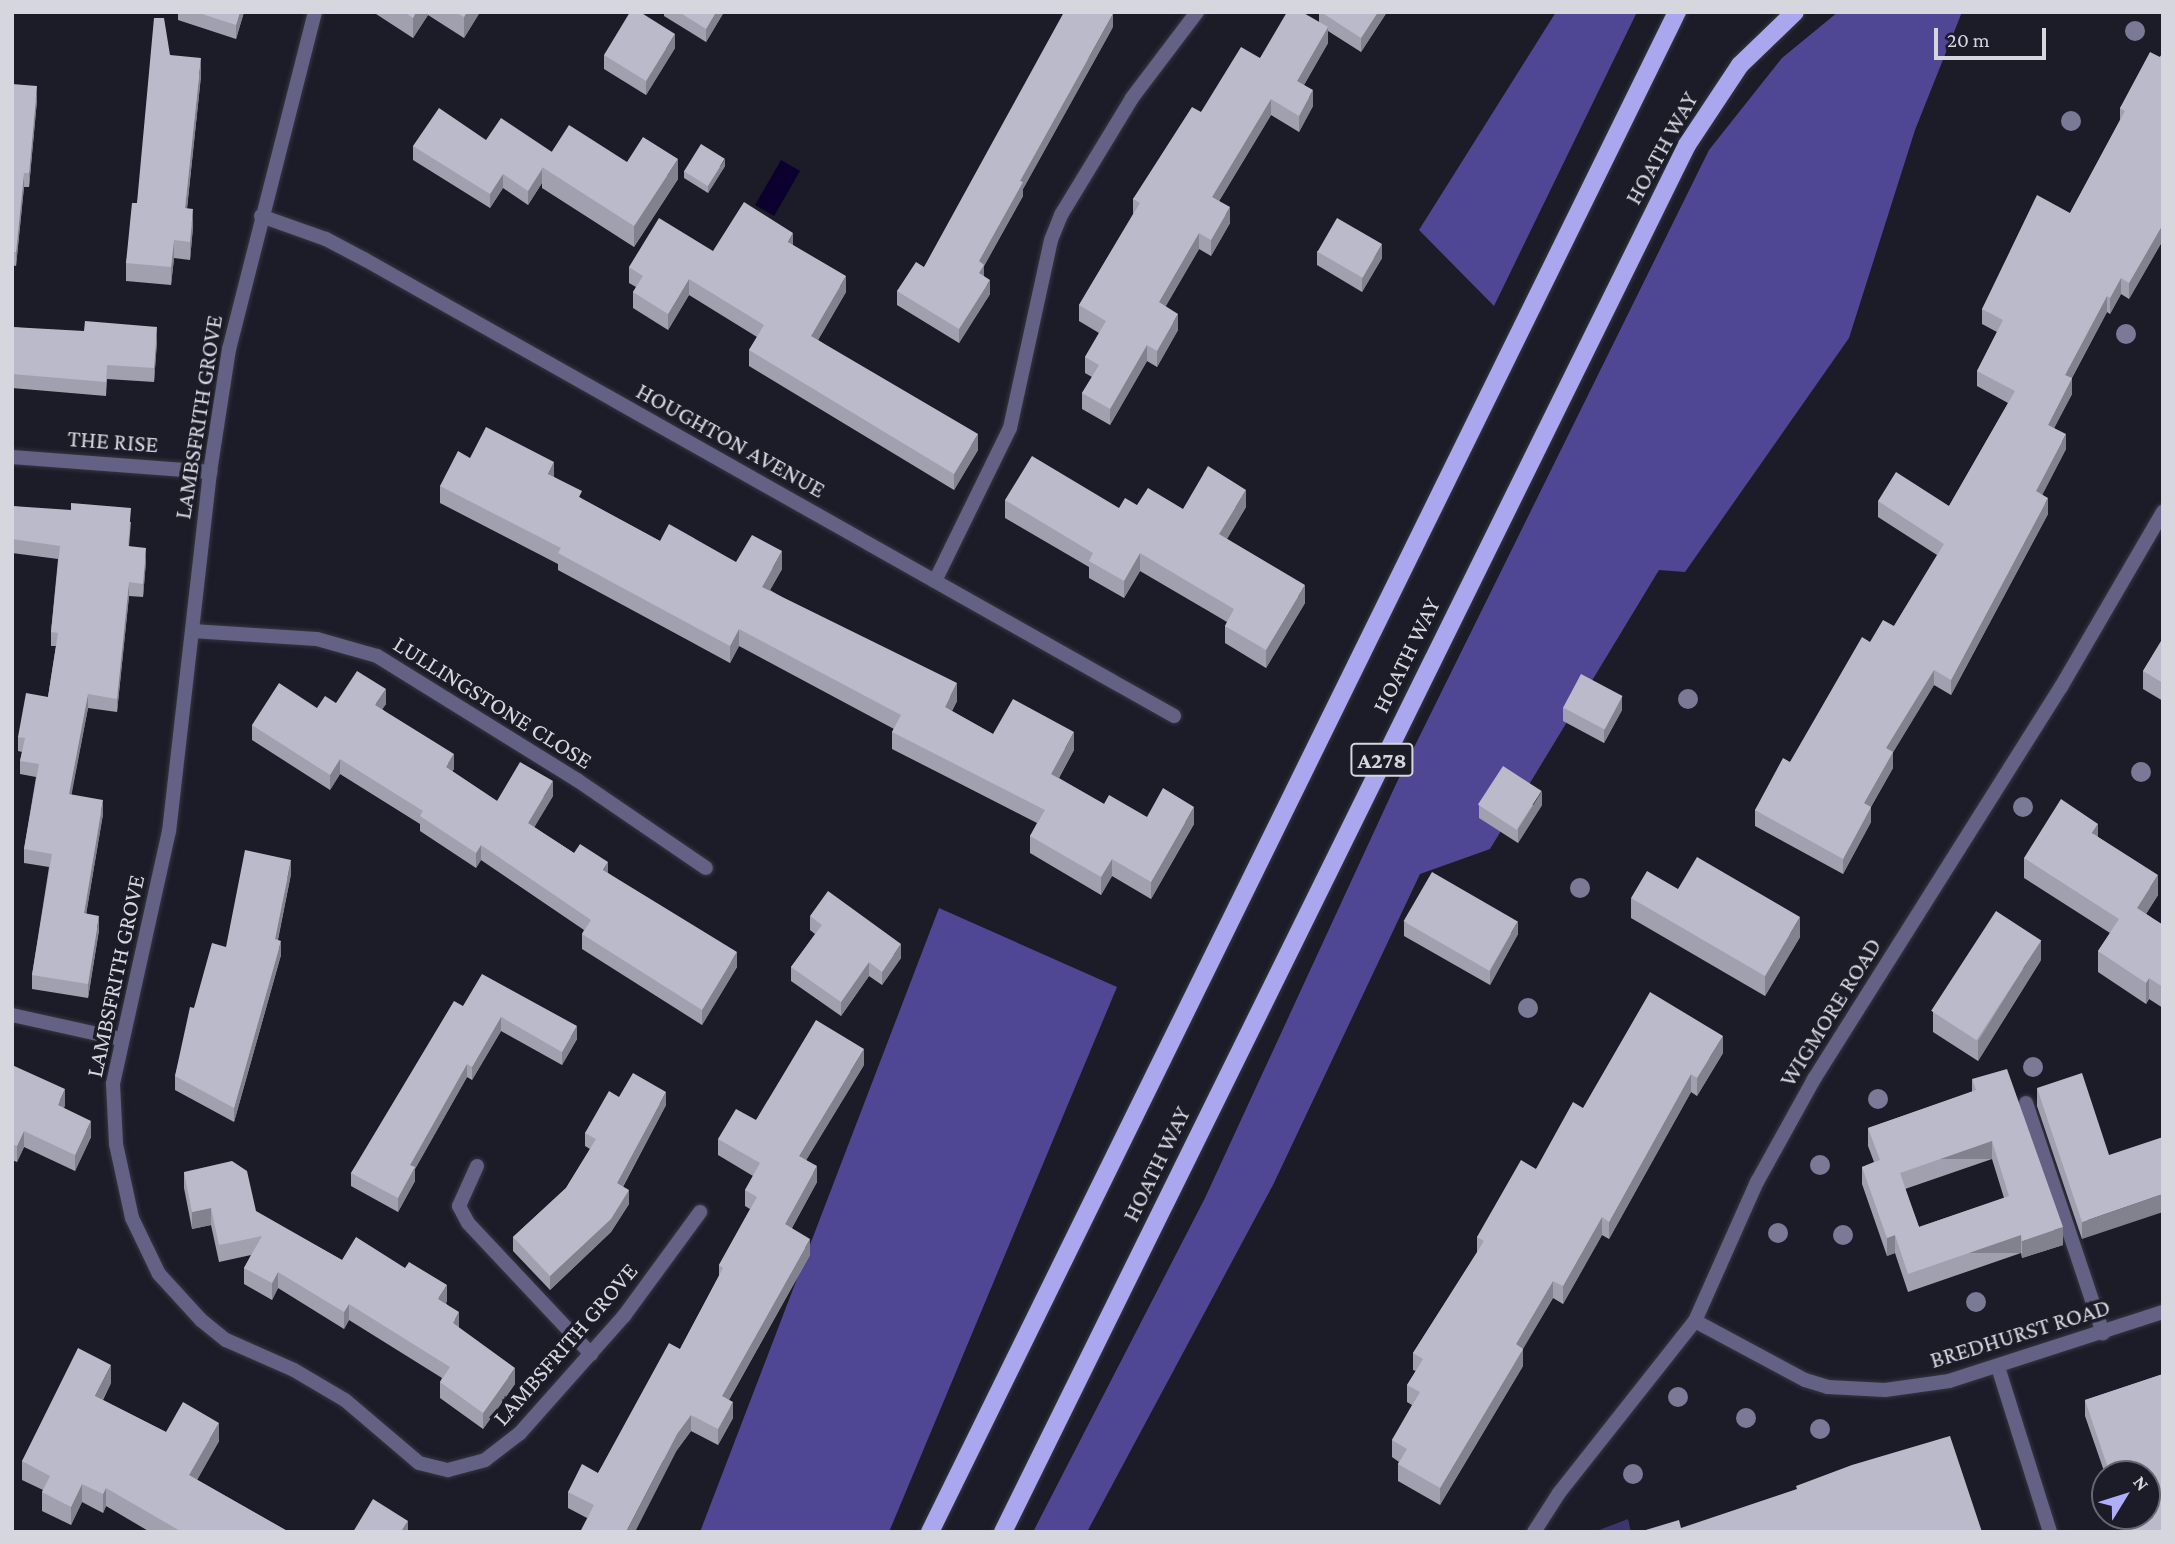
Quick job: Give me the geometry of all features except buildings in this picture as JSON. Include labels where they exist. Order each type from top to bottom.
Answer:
[{"type":"main road","name":"HOATH WAY","points":[[930,1532],[1677,12]]},
{"type":"main road","name":"HOATH WAY","points":[[1003,1532],[1681,157],[1740,65],[1795,12]]},
{"type":"street","name":"LAMBSFRITH GROVE","points":[[315,12],[229,349],[210,472],[169,831],[120,1039],[113,1114],[132,1218],[144,1249],[180,1302],[226,1340],[294,1370],[345,1400],[419,1463],[448,1469],[466,1467],[502,1451],[592,1354],[662,1267],[700,1212]]},
{"type":"street","points":[[935,581],[1010,428],[1051,240],[1061,215],[1153,68],[1197,12]]},
{"type":"street","name":"HOUGHTON AVENUE","points":[[261,216],[326,239],[364,259],[1174,716]]},
{"type":"street","name":"THE RISE","points":[[12,457],[210,472]]},
{"type":"street","name":"WIGMORE ROAD","points":[[1534,1532],[1559,1493],[1695,1321],[1757,1182],[1814,1079],[2061,688],[2163,512]]},
{"type":"street","name":"LULLINGSTONE CLOSE","points":[[192,631],[317,639],[377,656],[577,780],[706,868]]},
{"type":"street","points":[[12,1015],[120,1039]]},
{"type":"street","points":[[2026,1103],[2103,1333]]},
{"type":"street","points":[[477,1166],[459,1206],[468,1223],[592,1354]]},
{"type":"street","name":"BREDHURST ROAD","points":[[1695,1321],[1783,1371],[1828,1387],[1885,1390],[1949,1381],[2163,1312]]},
{"type":"street","points":[[1998,1367],[2050,1532]]},
{"type":"shaded area","points":[[1556,12],[1637,12],[1494,306],[1419,230]]},
{"type":"shaded area","points":[[1838,12],[1962,12],[1915,130],[1849,338],[1685,572],[1659,570],[1490,849],[1420,874],[1273,1185],[1087,1532],[1033,1532],[1205,1198],[1397,782],[1709,150],[1782,58]]},
{"type":"shaded area","points":[[781,160],[800,171],[774,216],[755,205]]},
{"type":"shaded area","points":[[939,908],[1117,987],[889,1532],[700,1532]]},
{"type":"shaded area","points":[[1628,1519],[1631,1532],[1594,1532]]}]
